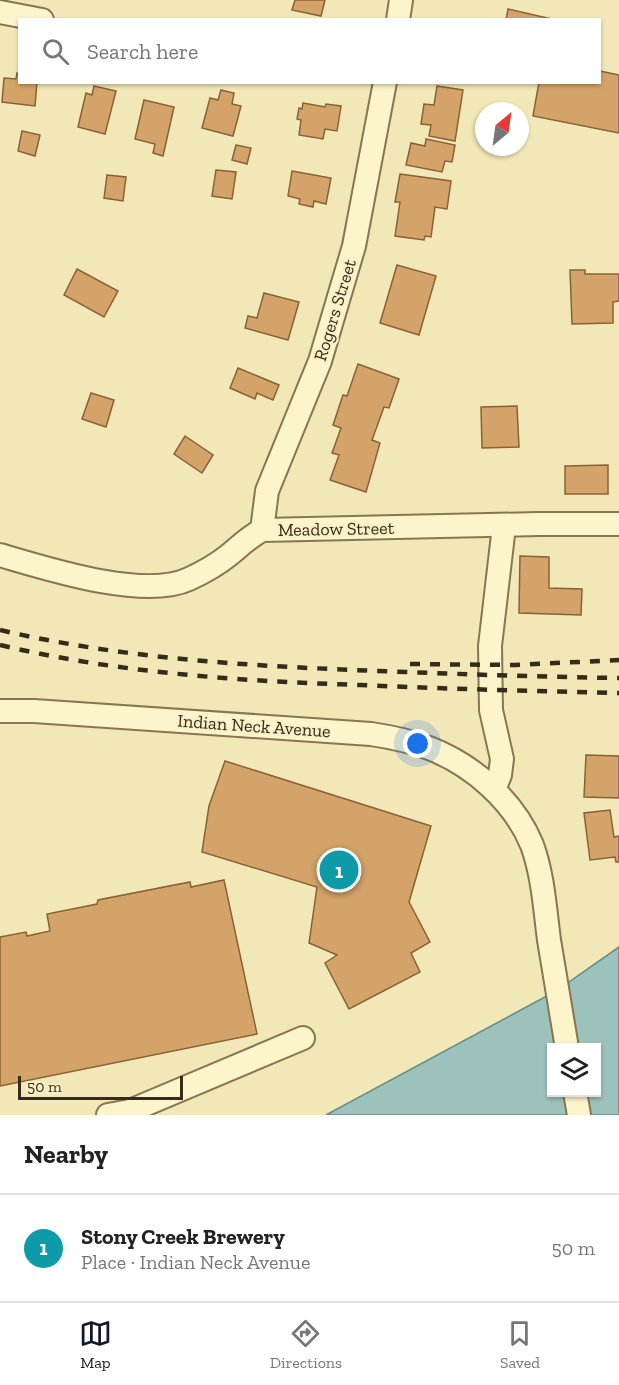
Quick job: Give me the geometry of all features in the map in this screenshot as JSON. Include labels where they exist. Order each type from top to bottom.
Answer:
[{"type":"street","points":[[398,18],[401,0]]},
{"type":"street","points":[[0,12],[32,18]]},
{"type":"street","name":"Rogers Street","points":[[262,530],[267,492],[320,361],[354,246],[385,84]]},
{"type":"street","name":"Meadow Street","points":[[0,555],[121,584],[147,587],[170,586],[227,556],[247,538],[262,530],[619,524]]},
{"type":"street","points":[[494,790],[500,775],[502,759],[490,710],[490,646],[504,526]]},
{"type":"street","name":"Indian Neck Avenue","points":[[0,711],[34,711],[371,734],[429,748],[469,769],[508,805],[532,846],[540,877],[566,1043]]},
{"type":"street","points":[[123,1114],[303,1038]]},
{"type":"street","points":[[576,1097],[579,1115]]},
{"type":"water","points":[[619,947],[619,1115],[326,1115],[556,991]]},
{"type":"building","points":[[295,0],[325,0],[321,16],[292,10]]},
{"type":"building","points":[[508,9],[547,18],[506,18]]},
{"type":"building","points":[[601,71],[619,75],[619,133],[533,116],[539,84],[601,84]]},
{"type":"building","points":[[17,73],[18,84],[37,84],[35,106],[2,102],[4,78],[16,79]]},
{"type":"building","points":[[94,86],[116,91],[105,134],[78,127],[86,93],[92,95]]},
{"type":"building","points":[[437,86],[463,90],[455,141],[429,136],[431,125],[421,124],[424,104],[434,105]]},
{"type":"building","points":[[221,90],[234,93],[232,104],[241,106],[233,136],[202,128],[210,98],[218,100]]},
{"type":"building","points":[[144,100],[174,107],[163,156],[153,153],[155,144],[135,139]]},
{"type":"building","points":[[303,103],[325,107],[326,104],[341,106],[337,131],[325,129],[323,139],[299,135],[301,120],[297,119],[299,108],[302,109]]},
{"type":"building","points":[[22,131],[40,135],[35,156],[18,151]]},
{"type":"building","points":[[426,139],[455,145],[452,162],[445,161],[442,172],[406,165],[411,143],[425,146]]},
{"type":"building","points":[[236,145],[251,148],[247,164],[232,160]]},
{"type":"building","points":[[216,170],[236,172],[232,199],[212,196]]},
{"type":"building","points":[[292,171],[331,178],[326,204],[314,201],[313,207],[299,204],[300,199],[288,196]]},
{"type":"building","points":[[400,174],[451,181],[447,209],[435,207],[431,237],[425,236],[424,240],[395,236],[400,202],[395,202]]},
{"type":"building","points":[[107,175],[126,177],[123,201],[104,198]]},
{"type":"building","points":[[397,265],[436,276],[419,335],[380,323]]},
{"type":"building","points":[[77,269],[118,291],[104,317],[64,295]]},
{"type":"building","points":[[570,270],[585,270],[585,274],[619,274],[619,301],[613,302],[613,323],[572,324]]},
{"type":"building","points":[[264,293],[299,302],[288,340],[245,328],[248,316],[257,318]]},
{"type":"building","points":[[358,364],[399,379],[389,408],[384,407],[372,440],[380,443],[366,492],[330,480],[339,455],[332,453],[341,428],[333,425],[343,395],[347,396]]},
{"type":"building","points":[[238,368],[279,385],[273,400],[257,393],[255,399],[230,388]]},
{"type":"building","points":[[91,393],[114,400],[106,427],[82,419]]},
{"type":"building","points":[[517,406],[519,447],[482,448],[481,407]]},
{"type":"building","points":[[185,436],[213,455],[202,473],[174,454]]},
{"type":"building","points":[[608,465],[608,494],[565,494],[565,466]]},
{"type":"building","points":[[520,556],[549,557],[549,588],[582,589],[581,615],[519,613]]},
{"type":"building","points":[[586,755],[619,756],[619,798],[584,797]]},
{"type":"building","points":[[225,761],[431,826],[409,902],[430,942],[411,953],[420,972],[349,1009],[325,963],[337,955],[309,943],[317,887],[202,852],[209,806]]},
{"type":"building","points":[[610,810],[614,837],[619,836],[619,862],[616,862],[615,857],[590,860],[584,813]]},
{"type":"building","points":[[224,880],[257,1034],[0,1086],[0,937],[26,932],[27,936],[50,931],[47,914],[97,904],[98,900],[190,882],[191,887]]},
{"type":"railway","points":[[0,630],[94,648],[188,660],[378,671],[619,678]]},
{"type":"railway","points":[[0,645],[44,655],[134,669],[224,678],[425,688],[619,693]]},
{"type":"railway","points":[[410,664],[515,665],[619,660]]},
{"type":"place","name":"Stony Creek Brewery","points":[[339,870]]}]
